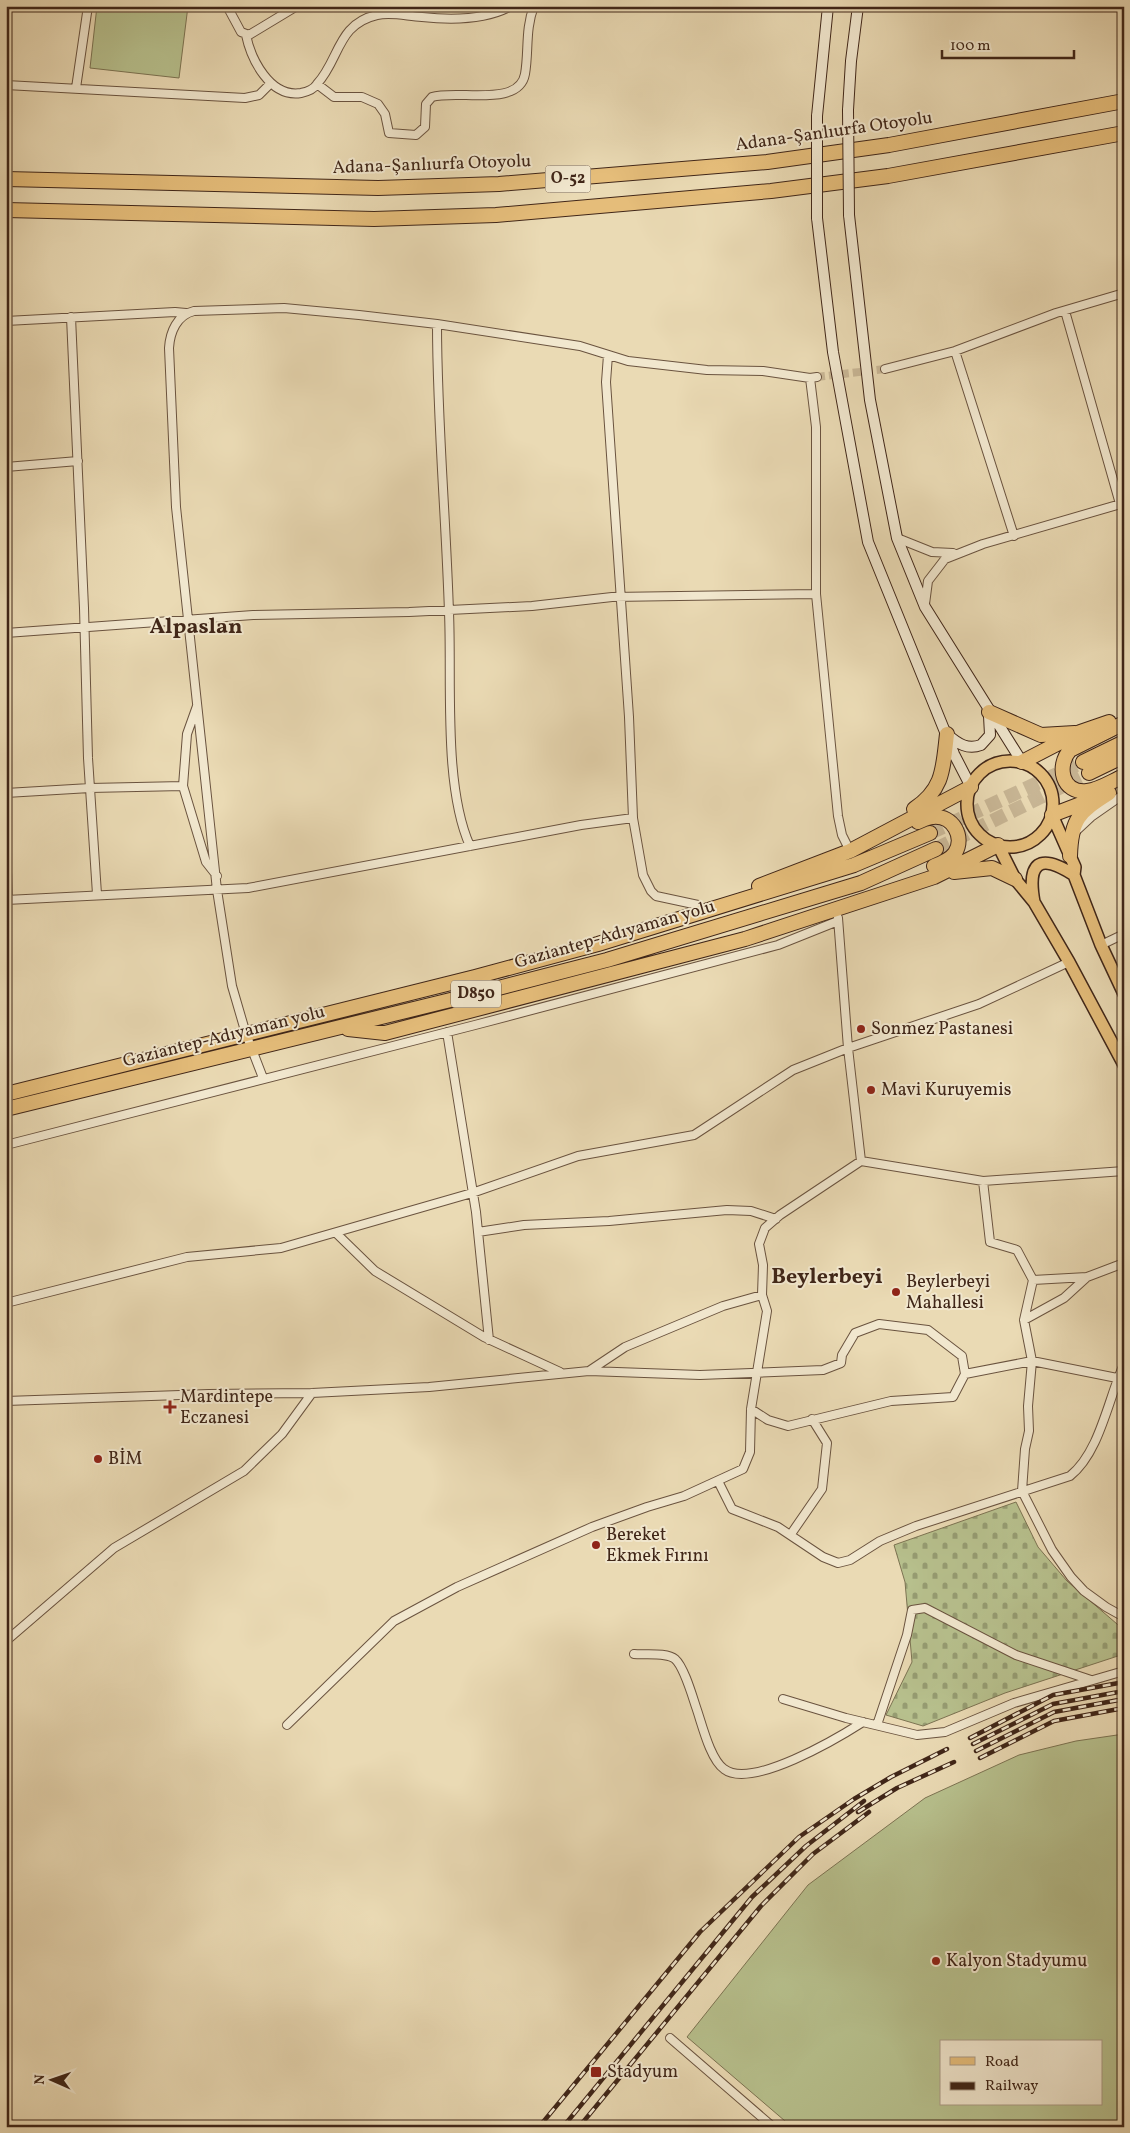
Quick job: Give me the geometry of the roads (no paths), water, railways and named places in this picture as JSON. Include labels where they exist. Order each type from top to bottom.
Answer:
[{"type":"highway","name":"Adana-Şanlıurfa Otoyolu","points":[[6,179],[378,188],[498,184],[767,162],[908,142],[1124,102]]},
{"type":"highway","name":"O-52","points":[[6,210],[374,219],[496,214],[771,191],[888,176],[1124,133]]},
{"type":"highway","points":[[989,712],[1041,735],[1080,732]]},
{"type":"highway","points":[[1022,762],[1080,732],[1124,717]]},
{"type":"highway","points":[[1124,723],[1070,750],[1064,756],[1061,771],[1067,784],[1079,791],[1092,790],[1124,776]]},
{"type":"highway","points":[[867,842],[928,800],[938,785],[942,772],[947,734]]},
{"type":"highway","points":[[1124,742],[1086,767],[1124,756]]},
{"type":"highway","points":[[1052,814],[1109,792],[1124,784]]},
{"type":"highway","points":[[850,851],[971,787]]},
{"type":"highway","points":[[1070,856],[1071,836],[1075,821],[1081,813],[1109,792]]},
{"type":"highway","points":[[326,1014],[350,999],[553,947],[748,891],[934,816],[952,823],[958,834],[958,847],[951,858],[864,900],[838,915],[385,1033],[339,1028]]},
{"type":"highway","name":"Gaziantep-Adıyaman yolu","points":[[6,1094],[588,946],[720,908],[854,865],[930,833]]},
{"type":"highway","points":[[934,877],[998,845]]},
{"type":"highway","name":"Gaziantep-Adıyaman yolu","points":[[6,1109],[339,1028],[607,960],[861,883],[936,849]]},
{"type":"highway","points":[[864,900],[934,877],[974,868],[992,868],[1015,880]]},
{"type":"main road","points":[[1001,762],[1022,762],[1038,771],[1049,786],[1053,800],[1052,814],[1044,830],[1031,842],[1014,847],[998,845],[982,836],[971,821],[967,804],[971,787],[983,771],[992,765],[1001,762]]},
{"type":"main road","points":[[1052,814],[1075,867],[1074,875],[1101,945],[1124,994]]},
{"type":"main road","points":[[998,845],[1015,880],[1034,902],[1069,962],[1124,1065]]},
{"type":"main road","points":[[1034,902],[1031,881],[1033,872],[1039,865],[1048,862],[1058,864],[1074,875]]},
{"type":"street","points":[[76,88],[88,6]]},
{"type":"street","points":[[226,6],[235,24],[246,35],[253,56],[271,83],[280,90],[292,93],[305,91],[317,84],[350,28],[364,19],[388,14],[436,18],[467,17],[502,11],[511,6]]},
{"type":"street","points":[[246,35],[260,30],[297,6]]},
{"type":"street","points":[[317,84],[334,97],[362,97],[371,100],[382,108],[389,133],[416,135],[425,127],[426,104],[432,97],[506,94],[518,88],[524,81],[526,72],[527,37],[534,6]]},
{"type":"street","points":[[828,6],[817,116],[817,218],[833,352],[868,542],[954,754],[971,787]]},
{"type":"street","points":[[858,6],[851,61],[848,110],[849,215],[870,400],[897,538],[924,607],[1022,762]]},
{"type":"street","points":[[6,85],[245,98],[259,96],[271,83]]},
{"type":"street","points":[[885,369],[955,351],[1065,311],[1124,293]]},
{"type":"street","points":[[6,321],[186,313],[225,309],[284,308],[437,324],[580,346],[628,361],[707,370],[763,371],[814,378],[816,427],[816,594],[838,816],[842,835],[850,851]]},
{"type":"street","points":[[924,607],[928,581],[945,559],[960,552],[1122,503],[1065,311]]},
{"type":"street","points":[[186,313],[173,329],[169,348],[176,507],[185,573],[187,621],[218,890],[232,986],[246,1034],[263,1078]]},
{"type":"street","points":[[71,317],[85,626],[90,788],[97,894]]},
{"type":"street","points":[[437,324],[437,394],[449,610],[454,764],[459,816],[470,846]]},
{"type":"street","points":[[955,351],[1014,536]]},
{"type":"street","points":[[608,355],[606,382],[629,717],[633,818],[643,875],[651,891],[656,896],[698,905]]},
{"type":"street","points":[[6,467],[78,461]]},
{"type":"street","points":[[897,538],[932,552],[960,552]]},
{"type":"street","points":[[6,633],[253,615],[532,606],[620,596],[816,594]]},
{"type":"street","points":[[197,704],[187,734],[183,786],[206,862],[217,876]]},
{"type":"street","points":[[947,734],[957,743],[968,748],[982,746],[990,735],[989,712]]},
{"type":"street","points":[[6,793],[90,788],[183,786]]},
{"type":"street","points":[[1071,836],[1091,817],[1124,794]]},
{"type":"street","points":[[6,844],[7,900],[97,894],[248,888],[581,825],[633,818]]},
{"type":"street","points":[[6,1145],[778,945],[838,915],[848,1048],[861,1161]]},
{"type":"street","points":[[1101,945],[1124,934]]},
{"type":"street","points":[[6,1303],[187,1256],[281,1248],[472,1192],[578,1156],[694,1135],[793,1070],[848,1048],[979,1004],[1069,962]]},
{"type":"street","points":[[446,1032],[478,1232],[489,1340]]},
{"type":"street","points":[[287,1725],[394,1621],[457,1587],[592,1527],[684,1496],[743,1469],[750,1452],[751,1409],[767,1311],[762,1295],[762,1265],[759,1244],[765,1228],[861,1161],[983,1180],[1124,1170]]},
{"type":"street","points":[[983,1180],[990,1242],[1016,1250],[1033,1280],[1024,1320],[1032,1361],[1028,1406],[1029,1431],[1025,1449],[1022,1491],[1052,1550],[1071,1577],[1098,1602],[1124,1616]]},
{"type":"street","points":[[478,1232],[564,1221],[609,1221],[727,1210],[750,1212],[776,1219]]},
{"type":"street","points":[[336,1233],[375,1271],[489,1340],[562,1373]]},
{"type":"street","points":[[1033,1280],[1086,1277],[1124,1263]]},
{"type":"street","points":[[1024,1320],[1064,1298],[1086,1277]]},
{"type":"street","points":[[589,1371],[625,1347],[723,1306],[762,1295]]},
{"type":"street","points":[[6,1401],[429,1388],[589,1371],[700,1376],[823,1370],[841,1363],[842,1355],[854,1333],[879,1324],[928,1330],[962,1356],[965,1374],[953,1397],[891,1401],[788,1426],[768,1420],[751,1409]]},
{"type":"street","points":[[965,1374],[1032,1361],[1121,1380]]},
{"type":"street","points":[[718,1481],[732,1509],[778,1526],[823,1557],[838,1563],[850,1560],[880,1541],[916,1526],[1070,1476],[1080,1468],[1091,1452],[1121,1380],[1124,1364]]},
{"type":"street","points":[[6,1641],[114,1548],[244,1471],[282,1434],[312,1393]]},
{"type":"street","points":[[791,1534],[822,1489],[827,1443],[812,1419]]},
{"type":"street","points":[[877,1725],[907,1635],[910,1613],[918,1608],[925,1608],[1016,1655],[1091,1680]]},
{"type":"street","points":[[634,1654],[670,1656],[677,1662],[688,1685],[716,1762],[730,1772],[746,1773],[802,1757],[863,1722]]},
{"type":"street","points":[[784,1700],[918,1735],[935,1734],[1014,1703],[1124,1670]]},
{"type":"street","points":[[670,2038],[773,2127]]},
{"type":"tunnel","points":[[817,377],[885,369]]},
{"type":"tunnel","points":[[930,833],[1083,762]]},
{"type":"tunnel","points":[[936,849],[1089,773]]},
{"type":"railway","points":[[970,1738],[1053,1695],[1124,1682]]},
{"type":"railway","points":[[973,1744],[1053,1704],[1124,1691]]},
{"type":"railway","points":[[976,1751],[1054,1712],[1124,1699]]},
{"type":"railway","points":[[980,1758],[1054,1721],[1124,1708]]},
{"type":"railway","points":[[539,2127],[700,1932],[799,1837],[854,1799],[891,1777],[947,1749]]},
{"type":"railway","points":[[858,1812],[897,1788],[954,1762]]},
{"type":"railway","points":[[563,2127],[752,1897],[806,1846],[864,1801]]},
{"type":"railway","points":[[579,2127],[761,1906],[813,1854],[869,1812]]},
{"type":"place","name":"Sonmez Pastanesi","points":[[861,1029]]},
{"type":"place","name":"Mavi Kuruyemis","points":[[871,1090]]},
{"type":"place","name":"Beylerbeyi Mahallesi","points":[[896,1292]]},
{"type":"place","name":"Mardintepe Eczanesi","points":[[170,1407]]},
{"type":"place","name":"BİM","points":[[98,1459]]},
{"type":"place","name":"Bereket Ekmek Fırını","points":[[596,1545]]},
{"type":"place","name":"Kalyon Stadyumu","points":[[936,1961]]},
{"type":"place","name":"Stadyum","points":[[596,2072]]},
{"type":"district","name":"Alpaslan","points":[[196,627]]},
{"type":"district","name":"Beylerbeyi","points":[[827,1277]]}]
